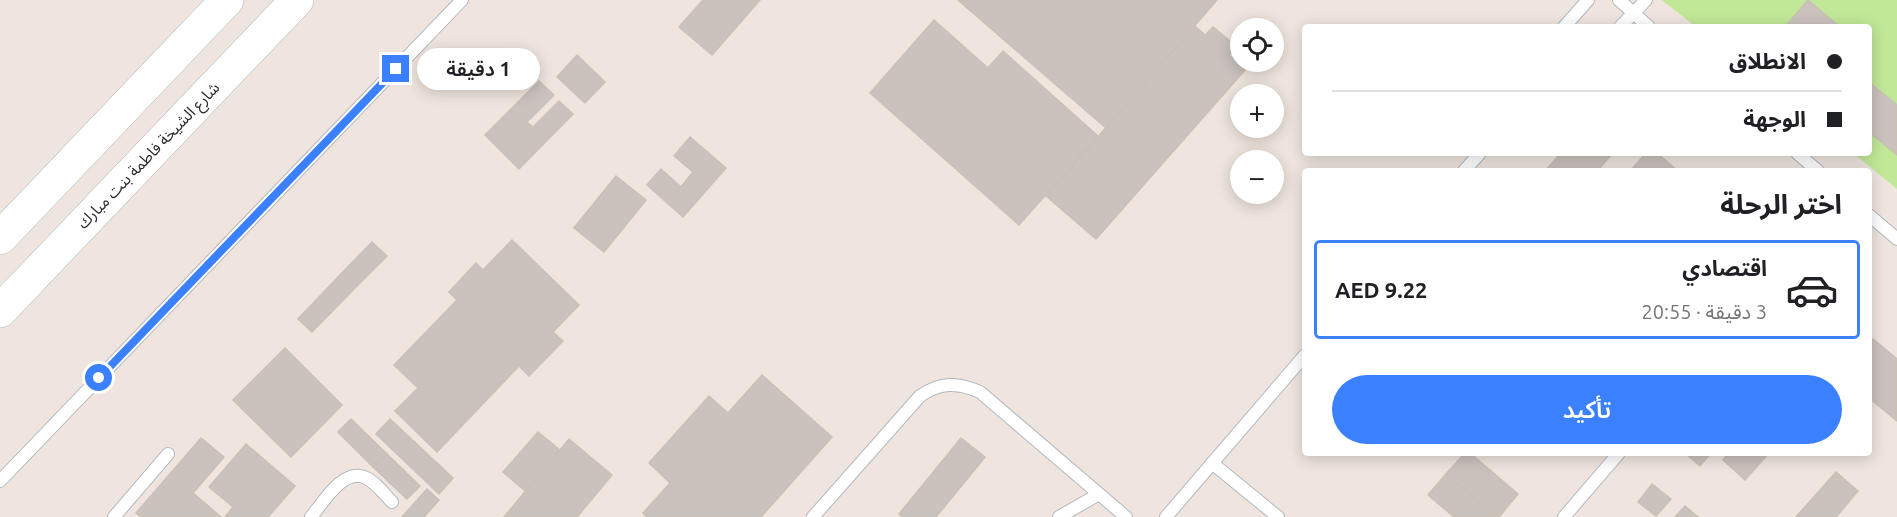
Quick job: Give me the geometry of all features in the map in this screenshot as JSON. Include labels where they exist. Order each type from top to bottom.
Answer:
[{"type":"street","points":[[0,238],[227,0]]},
{"type":"street","name":"شارع الشيخة فاطمة بنت مبارك","points":[[0,311],[297,0]]},
{"type":"lane","points":[[0,481],[462,0]]},
{"type":"lane","points":[[1567,24],[1588,0]]},
{"type":"lane","points":[[1619,0],[1646,24]]},
{"type":"lane","points":[[1623,24],[1646,0]]},
{"type":"lane","points":[[1467,168],[1477,156]]},
{"type":"lane","points":[[1800,156],[1814,168]]},
{"type":"lane","points":[[1872,218],[1897,239]]},
{"type":"lane","points":[[1166,517],[1302,358]]},
{"type":"lane","points":[[813,517],[920,396],[930,389],[954,384],[967,386],[980,392],[1126,517]]},
{"type":"lane","points":[[114,517],[168,453]]},
{"type":"lane","points":[[1564,517],[1615,456]]},
{"type":"lane","points":[[1212,463],[1278,517]]},
{"type":"lane","points":[[311,517],[338,485],[349,476],[364,477],[370,480],[392,502]]},
{"type":"lane","points":[[1059,517],[1099,494]]},
{"type":"green space","points":[[1662,0],[1897,0],[1897,189],[1857,156],[1872,156],[1872,24],[1692,24]]},
{"type":"building","points":[[703,0],[760,0],[712,55],[679,27]]},
{"type":"building","points":[[958,0],[1217,0],[1106,128]]},
{"type":"building","points":[[1808,0],[1836,24],[1788,24]]},
{"type":"building","points":[[934,20],[988,68],[1003,51],[1098,136],[1019,225],[870,93]]},
{"type":"building","points":[[1195,26],[1205,35],[1213,27],[1230,41],[1230,72],[1243,72],[1230,84],[1230,87],[1096,239],[1046,196]]},
{"type":"building","points":[[577,55],[605,82],[585,103],[557,77]]},
{"type":"building","points":[[539,81],[554,95],[527,122],[533,127],[559,101],[573,114],[519,169],[485,135]]},
{"type":"building","points":[[1872,84],[1897,105],[1897,155],[1872,134]]},
{"type":"building","points":[[690,137],[726,168],[683,217],[647,185],[661,169],[681,187],[693,172],[674,156]]},
{"type":"building","points":[[1558,156],[1610,156],[1600,168],[1548,168]]},
{"type":"building","points":[[1643,156],[1660,156],[1674,168],[1633,168]]},
{"type":"building","points":[[616,176],[646,200],[604,252],[574,228]]},
{"type":"building","points":[[512,240],[579,305],[553,332],[563,341],[529,376],[519,366],[437,452],[395,411],[418,388],[394,365],[457,300],[449,292],[476,263],[483,270]]},
{"type":"building","points":[[372,242],[387,256],[352,291],[338,277]]},
{"type":"building","points":[[338,277],[352,291],[312,332],[298,319]]},
{"type":"building","points":[[1872,340],[1897,359],[1897,421],[1872,400]]},
{"type":"building","points":[[285,348],[342,405],[291,457],[233,400]]},
{"type":"building","points":[[762,375],[832,437],[761,517],[647,517],[643,513],[670,483],[649,463],[709,396],[728,413]]},
{"type":"building","points":[[351,419],[386,453],[373,467],[338,432]]},
{"type":"building","points":[[390,419],[453,478],[439,494],[376,434]]},
{"type":"building","points":[[538,432],[560,450],[525,491],[503,472]]},
{"type":"building","points":[[201,438],[224,457],[193,493],[221,517],[141,517],[136,513]]},
{"type":"building","points":[[961,438],[985,457],[936,517],[903,517],[899,514]]},
{"type":"building","points":[[569,439],[612,475],[577,517],[504,517]]},
{"type":"building","points":[[246,444],[295,486],[268,517],[225,517],[233,507],[209,487]]},
{"type":"building","points":[[386,453],[420,486],[407,499],[373,467]]},
{"type":"building","points":[[1462,456],[1474,456],[1518,494],[1499,517],[1496,517],[1446,474]]},
{"type":"building","points":[[1688,456],[1708,456],[1700,466]]},
{"type":"building","points":[[1726,456],[1766,456],[1745,480],[1723,460]]},
{"type":"building","points":[[1836,472],[1858,491],[1836,517],[1796,517]]},
{"type":"building","points":[[1446,474],[1496,517],[1454,517],[1428,495]]},
{"type":"building","points":[[1652,484],[1671,499],[1656,516],[1638,502]]},
{"type":"building","points":[[427,489],[439,500],[424,517],[402,517]]},
{"type":"building","points":[[1685,506],[1698,517],[1675,517]]},
{"type":"route","points":[[99,378],[396,69]]}]
